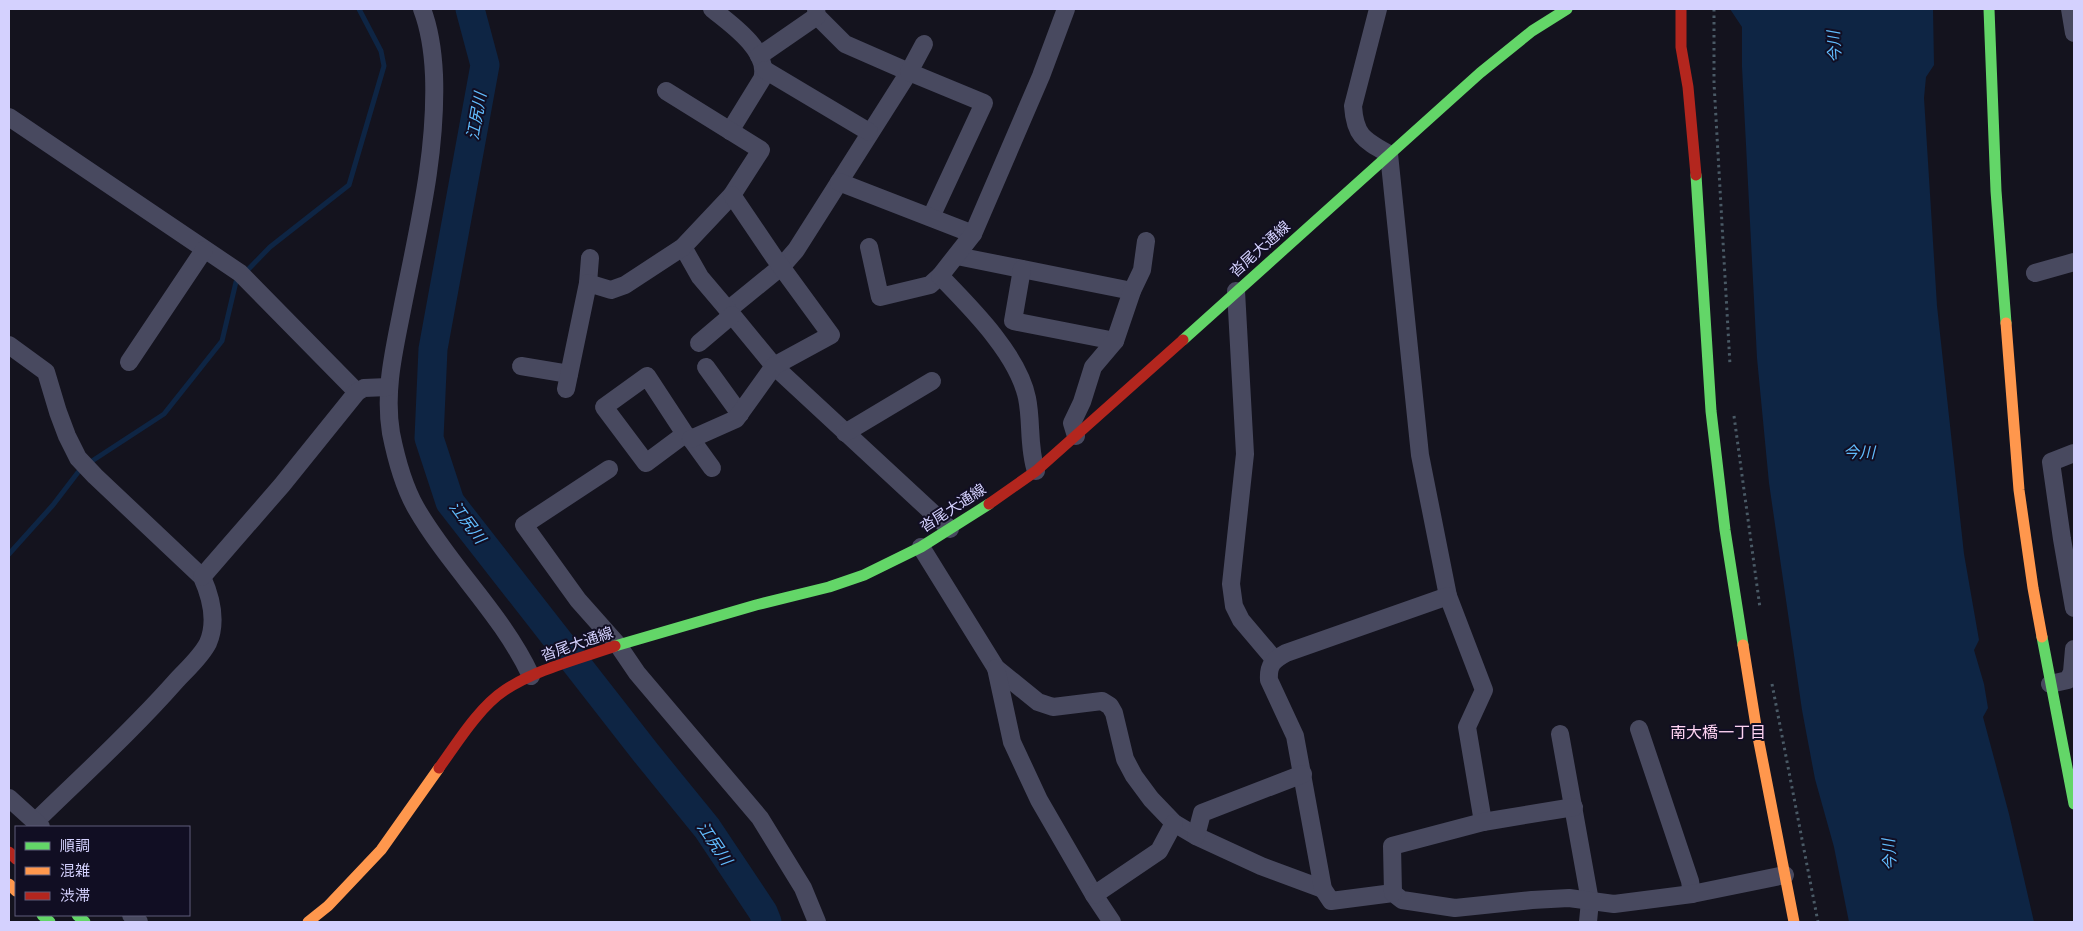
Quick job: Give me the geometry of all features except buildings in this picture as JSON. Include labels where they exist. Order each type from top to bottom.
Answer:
[{"type":"main road","name":"沓尾大通線","points":[[308,922],[328,906],[381,850],[453,748],[489,704],[505,690],[531,676],[618,645],[756,605],[829,587],[864,575],[921,547],[975,514],[1036,470],[1076,436],[1480,73],[1532,31],[1567,9]]},
{"type":"main road","points":[[1681,9],[1681,47],[1688,87],[1694,148],[1711,411],[1740,632],[1757,732],[1794,922]]},
{"type":"main road","points":[[1989,9],[1996,191],[2019,490],[2032,588],[2074,804]]},
{"type":"street","points":[[422,9],[429,33],[433,61],[435,103],[432,146],[388,387],[391,433],[404,479],[415,506],[438,541],[492,613],[522,657],[531,676]]},
{"type":"street","points":[[712,9],[742,32],[762,63],[869,132]]},
{"type":"street","points":[[870,247],[880,296],[930,285],[957,256],[973,234],[1041,76],[1066,9]]},
{"type":"street","points":[[1378,9],[1353,106],[1354,122],[1361,135],[1371,144],[1389,154],[1420,455],[1448,596],[1484,690],[1467,727],[1484,822]]},
{"type":"street","points":[[2070,9],[2074,33]]},
{"type":"street","points":[[730,131],[762,79],[762,63],[816,12],[845,44],[984,103],[931,216]]},
{"type":"street","points":[[699,343],[730,312],[782,266],[796,250],[869,132],[909,72],[924,44]]},
{"type":"street","points":[[588,282],[611,290],[625,285],[683,247],[732,195],[762,150],[666,91]]},
{"type":"street","points":[[11,124],[240,273],[357,392]]},
{"type":"street","points":[[839,182],[931,216],[973,234]]},
{"type":"street","points":[[712,468],[688,436],[647,376],[604,407],[646,463],[688,436],[736,419],[774,366],[831,335],[732,195]]},
{"type":"street","points":[[1076,436],[1072,423],[1082,402],[1093,367],[1115,341],[1132,291],[1142,270],[1146,241]]},
{"type":"street","points":[[683,247],[700,277],[774,366],[950,529]]},
{"type":"street","points":[[129,362],[204,250]]},
{"type":"street","points":[[957,256],[1132,291]]},
{"type":"street","points":[[521,366],[568,382],[588,282],[590,258]]},
{"type":"street","points":[[2035,273],[2074,262]]},
{"type":"street","points":[[1022,270],[1013,321],[1115,341]]},
{"type":"street","points":[[940,276],[973,310],[1006,351],[1014,366],[1027,396],[1031,456],[1036,470]]},
{"type":"street","points":[[1236,291],[1245,454],[1230,584],[1234,606],[1241,620],[1274,659]]},
{"type":"street","points":[[9,345],[46,372],[58,412],[78,458],[202,577],[209,592],[212,612],[212,629],[207,644],[162,696],[38,825],[9,798]]},
{"type":"street","points":[[706,367],[740,414]]},
{"type":"street","points":[[845,433],[932,381]]},
{"type":"street","points":[[202,577],[282,485],[357,392],[364,388],[388,387]]},
{"type":"street","points":[[2074,454],[2051,462],[2068,537],[2074,608]]},
{"type":"street","points":[[608,469],[524,525],[578,600],[618,645],[637,673],[760,818],[803,888],[817,922]]},
{"type":"street","points":[[921,547],[996,668],[1038,702],[1053,707],[1102,701],[1110,706],[1114,713],[1125,759],[1134,776],[1151,799],[1174,823],[1196,836],[1261,866],[1323,888]]},
{"type":"street","points":[[1448,596],[1286,653],[1274,659],[1268,670],[1269,680],[1295,736],[1323,888],[1332,901],[1393,893],[1402,900],[1430,906],[1455,908],[1569,898],[1614,904],[1692,894],[1785,875]]},
{"type":"street","points":[[2050,684],[2068,680],[2072,672],[2074,649]]},
{"type":"street","points":[[996,668],[1012,742],[1039,800],[1094,895],[1112,922]]},
{"type":"street","points":[[1639,729],[1690,880],[1692,894]]},
{"type":"street","points":[[1560,734],[1590,901],[1588,922]]},
{"type":"street","points":[[1196,836],[1202,813],[1303,774]]},
{"type":"street","points":[[1393,893],[1392,846],[1484,822],[1574,807]]},
{"type":"street","points":[[1094,895],[1159,850],[1174,823]]},
{"type":"path","points":[[1714,9],[1714,83],[1731,371]]},
{"type":"path","points":[[1733,409],[1760,614]]},
{"type":"path","points":[[1771,681],[1818,922]]},
{"type":"water","name":"今川","points":[[1730,9],[1933,9],[1934,65],[1926,77],[1924,98],[1937,306],[1964,554],[1979,640],[1974,650],[1984,684],[1988,708],[1983,717],[2009,814],[2034,922],[1849,922],[1834,847],[1815,779],[1802,710],[1769,483],[1757,358],[1742,67],[1742,27]]},
{"type":"waterway","points":[[9,554],[53,505],[79,471],[164,414],[222,341],[236,282],[270,247],[349,185],[384,66],[381,51],[359,9]]},
{"type":"waterway","name":"江尻川","points":[[470,9],[485,65],[433,349],[429,438],[450,502],[707,828],[763,912],[767,922]]},
{"type":"traffic: fast","points":[[1183,340],[1480,73],[1532,31],[1567,9]]},
{"type":"traffic: fast","points":[[1989,9],[1996,191],[2006,323]]},
{"type":"traffic: fast","points":[[1696,175],[1711,411],[1725,530],[1743,645]]},
{"type":"traffic: fast","points":[[615,646],[756,605],[829,587],[864,575],[921,547],[989,504]]},
{"type":"traffic: fast","points":[[2042,637],[2074,804]]},
{"type":"traffic: fast","points":[[43,916],[50,922]]},
{"type":"traffic: fast","points":[[78,916],[85,922]]},
{"type":"traffic: slow","points":[[2006,323],[2019,490],[2042,637]]},
{"type":"traffic: slow","points":[[1743,645],[1757,732],[1794,922]]},
{"type":"traffic: slow","points":[[308,922],[328,906],[381,850],[439,768]]},
{"type":"traffic: slow","points":[[9,884],[15,890]]},
{"type":"traffic: jam","points":[[1681,9],[1681,47],[1688,87],[1696,175]]},
{"type":"traffic: jam","points":[[989,504],[1036,471],[1183,340]]},
{"type":"traffic: jam","points":[[439,768],[477,716],[495,697],[505,690],[544,670],[615,646]]},
{"type":"traffic: jam","points":[[9,852],[15,858]]},
{"type":"district","name":"南大橋一丁目","points":[[1718,732]]}]
